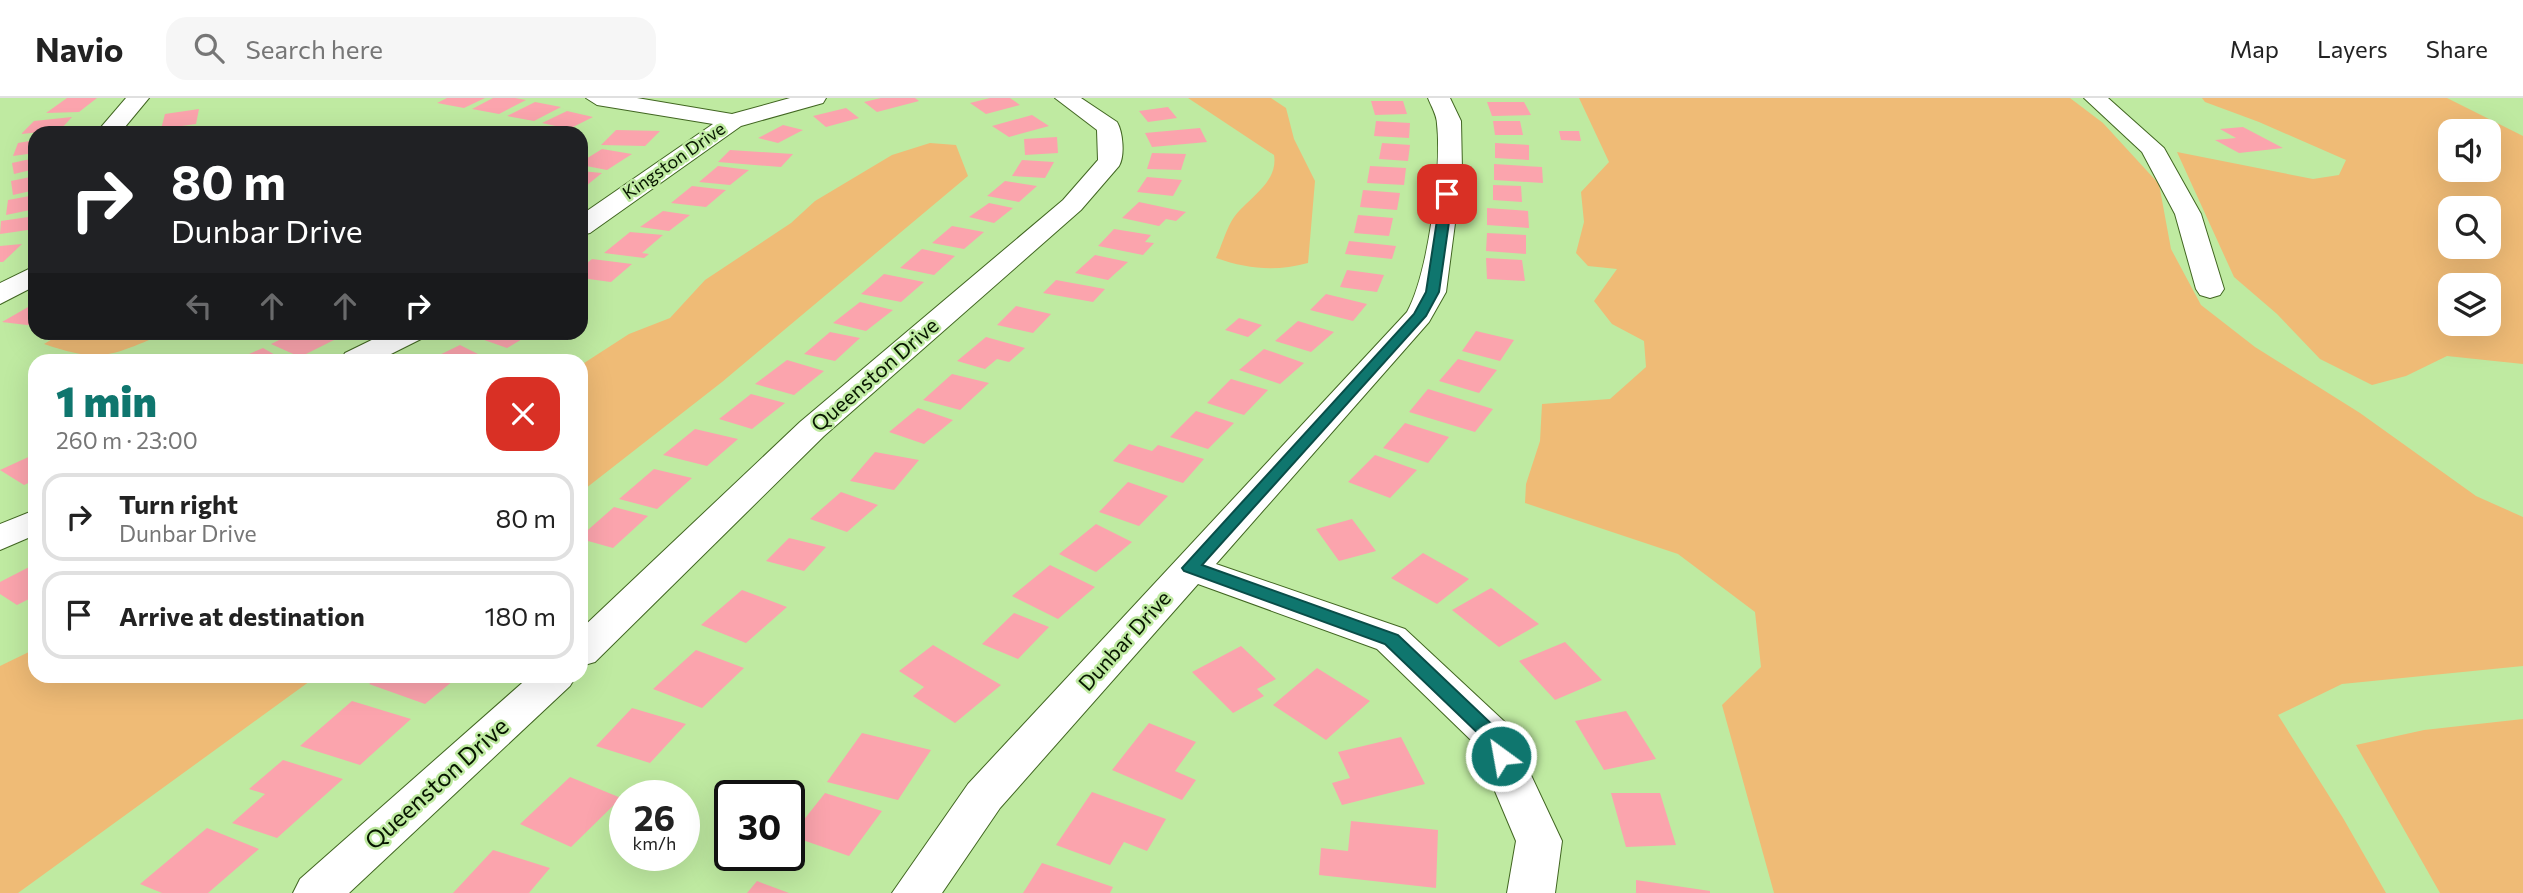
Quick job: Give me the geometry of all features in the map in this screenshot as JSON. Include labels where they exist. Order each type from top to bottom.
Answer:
[{"type":"street","points":[[114,126],[138,98]]},
{"type":"street","points":[[597,98],[733,121]]},
{"type":"street","name":"Kingston Drive","points":[[588,222],[733,121],[815,98]]},
{"type":"street","name":"Queenston Drive","points":[[588,645],[812,429],[1072,205],[1110,161],[1109,127],[1066,98]]},
{"type":"street","name":"Dunbar Drive","points":[[916,893],[984,796],[1419,316],[1432,292],[1450,170],[1449,121],[1439,98]]},
{"type":"street","points":[[2095,98],[2152,148],[2188,214],[2210,289]]},
{"type":"street","points":[[0,295],[28,278]]},
{"type":"street","points":[[368,354],[396,340]]},
{"type":"street","points":[[0,538],[28,524]]},
{"type":"street","points":[[1190,568],[1391,639],[1492,735],[1539,841],[1531,893]]},
{"type":"street","name":"Queenston Drive","points":[[317,893],[548,683]]},
{"type":"shaded area","points":[[1188,98],[1271,98],[1286,108],[1294,139],[1315,181],[1308,263],[1284,268],[1262,268],[1216,258],[1236,214],[1266,184],[1274,166],[1274,155]]},
{"type":"shaded area","points":[[1579,98],[2070,98],[2103,123],[2159,184],[2171,249],[2201,305],[2255,347],[2360,413],[2476,496],[2523,517],[2523,666],[2342,684],[2278,715],[2343,818],[2386,893],[1774,893],[1722,705],[1761,667],[1755,612],[1678,554],[1525,503],[1526,484],[1540,441],[1542,404],[1610,399],[1646,367],[1644,341],[1612,324],[1594,301],[1617,269],[1588,266],[1576,253],[1584,222],[1581,192],[1609,162]]},
{"type":"shaded area","points":[[2202,98],[2447,98],[2489,119],[2438,119],[2438,182],[2501,182],[2501,125],[2523,136],[2523,364],[2447,356],[2406,376],[2372,385],[2320,359],[2277,314],[2234,277],[2177,152],[2313,179],[2339,175],[2346,160],[2205,102]]},
{"type":"shaded area","points":[[930,143],[956,145],[968,176],[722,382],[588,487],[588,360],[629,334],[670,318],[705,280],[791,223],[815,201],[892,155]]},
{"type":"shaded area","points":[[51,340],[149,340],[107,354],[80,354],[44,344]]},
{"type":"shaded area","points":[[28,652],[28,683],[307,683],[18,893],[0,893],[0,666]]},
{"type":"shaded area","points":[[2523,719],[2523,893],[2440,893],[2356,745],[2424,730]]},
{"type":"building","points":[[67,98],[97,98],[79,112],[46,113]]},
{"type":"building","points":[[447,98],[485,98],[464,108],[437,103]]},
{"type":"building","points":[[493,98],[526,100],[499,114],[472,109]]},
{"type":"building","points":[[881,98],[915,98],[919,101],[877,112],[864,102]]},
{"type":"building","points":[[990,98],[1010,98],[1020,105],[986,114],[970,103]]},
{"type":"building","points":[[1371,101],[1403,101],[1407,114],[1375,115]]},
{"type":"building","points":[[535,102],[561,107],[534,121],[507,116]]},
{"type":"building","points":[[1487,102],[1524,102],[1531,115],[1492,116]]},
{"type":"building","points":[[1168,107],[1177,118],[1148,122],[1139,111]]},
{"type":"building","points":[[846,108],[859,118],[826,127],[813,116]]},
{"type":"building","points":[[199,109],[196,124],[162,126],[165,114]]},
{"type":"building","points":[[567,111],[593,117],[575,126],[542,123]]},
{"type":"building","points":[[1032,115],[1049,126],[1009,137],[992,126]]},
{"type":"building","points":[[72,117],[64,126],[29,126],[34,121]]},
{"type":"building","points":[[1376,121],[1410,123],[1409,138],[1374,136]]},
{"type":"building","points":[[1493,121],[1520,121],[1523,135],[1495,135]]},
{"type":"building","points":[[783,125],[803,130],[778,143],[758,138]]},
{"type":"building","points":[[2243,127],[2283,148],[2239,153],[2215,140],[2236,138],[2220,129]]},
{"type":"building","points":[[1200,128],[1207,142],[1152,147],[1145,133]]},
{"type":"building","points":[[616,130],[660,131],[645,146],[601,145]]},
{"type":"building","points":[[1559,131],[1579,131],[1581,141],[1561,140]]},
{"type":"building","points":[[1057,137],[1058,153],[1025,155],[1024,139]]},
{"type":"building","points":[[28,141],[28,154],[13,156],[18,143]]},
{"type":"building","points":[[1382,143],[1410,145],[1408,161],[1379,159]]},
{"type":"building","points":[[1495,143],[1529,145],[1529,160],[1495,158]]},
{"type":"building","points":[[602,149],[632,154],[607,170],[588,166],[588,158]]},
{"type":"building","points":[[730,150],[793,154],[781,167],[718,162]]},
{"type":"building","points":[[1152,153],[1186,154],[1181,170],[1147,169]]},
{"type":"building","points":[[28,160],[28,171],[14,174],[12,163]]},
{"type":"building","points":[[1022,160],[1054,162],[1045,178],[1012,176]]},
{"type":"building","points":[[1494,164],[1542,167],[1543,183],[1494,180]]},
{"type":"building","points":[[718,166],[749,170],[730,185],[699,182]]},
{"type":"building","points":[[1370,166],[1406,168],[1404,185],[1367,183]]},
{"type":"building","points":[[588,172],[602,173],[588,184]]},
{"type":"building","points":[[28,177],[28,192],[13,195],[11,181]]},
{"type":"building","points":[[1147,177],[1182,180],[1173,196],[1137,192]]},
{"type":"building","points":[[1005,181],[1037,186],[1019,202],[987,196]]},
{"type":"building","points":[[1493,185],[1521,186],[1522,202],[1493,200]]},
{"type":"building","points":[[692,186],[726,190],[706,207],[671,203]]},
{"type":"building","points":[[1363,190],[1400,193],[1397,210],[1360,207]]},
{"type":"building","points":[[28,196],[28,210],[6,215],[8,200]]},
{"type":"building","points":[[1139,202],[1186,212],[1176,221],[1166,219],[1159,226],[1122,218]]},
{"type":"building","points":[[989,203],[1013,208],[994,223],[969,217]]},
{"type":"building","points":[[1487,208],[1528,211],[1529,228],[1487,225]]},
{"type":"building","points":[[663,211],[690,215],[669,231],[640,227]]},
{"type":"building","points":[[1358,215],[1393,218],[1389,236],[1354,233]]},
{"type":"building","points":[[28,217],[28,230],[0,234],[1,221]]},
{"type":"building","points":[[952,226],[984,232],[964,249],[932,243]]},
{"type":"building","points":[[1114,229],[1151,235],[1145,242],[1154,243],[1143,255],[1098,246]]},
{"type":"building","points":[[630,232],[663,235],[642,253],[649,254],[644,258],[604,253]]},
{"type":"building","points":[[1487,233],[1526,235],[1526,254],[1486,251]]},
{"type":"building","points":[[1349,241],[1396,246],[1392,259],[1345,254]]},
{"type":"building","points":[[22,244],[3,262],[0,262],[0,246]]},
{"type":"building","points":[[922,249],[955,256],[934,275],[900,268]]},
{"type":"building","points":[[1095,255],[1128,262],[1108,280],[1075,273]]},
{"type":"building","points":[[1486,258],[1522,260],[1525,281],[1487,279]]},
{"type":"building","points":[[592,259],[632,264],[611,282],[588,279],[588,262]]},
{"type":"building","points":[[1347,270],[1384,275],[1377,292],[1340,287]]},
{"type":"building","points":[[884,274],[924,282],[901,302],[861,294]]},
{"type":"building","points":[[1056,280],[1105,289],[1093,302],[1043,293]]},
{"type":"building","points":[[1326,294],[1367,304],[1353,321],[1310,310]]},
{"type":"building","points":[[860,302],[893,310],[866,331],[833,323]]},
{"type":"building","points":[[1016,306],[1051,314],[1033,333],[997,325]]},
{"type":"building","points":[[28,307],[28,325],[2,322]]},
{"type":"building","points":[[1239,318],[1262,325],[1248,337],[1225,330]]},
{"type":"building","points":[[1298,321],[1334,332],[1311,352],[1275,341]]},
{"type":"building","points":[[1476,331],[1514,340],[1500,361],[1462,351]]},
{"type":"building","points":[[830,332],[860,338],[835,361],[804,354]]},
{"type":"building","points":[[986,337],[1025,348],[1009,362],[997,359],[985,369],[957,361]]},
{"type":"building","points":[[279,340],[334,340],[306,354],[293,354],[271,344]]},
{"type":"building","points":[[484,340],[520,340],[507,348]]},
{"type":"building","points":[[460,345],[478,354],[441,354]]},
{"type":"building","points":[[263,348],[274,354],[249,354]]},
{"type":"building","points":[[1264,349],[1304,363],[1280,384],[1239,370]]},
{"type":"building","points":[[1458,359],[1497,370],[1479,393],[1439,381]]},
{"type":"building","points":[[787,360],[824,371],[794,395],[755,384]]},
{"type":"building","points":[[952,374],[989,383],[960,410],[923,400]]},
{"type":"building","points":[[1231,379],[1268,390],[1244,415],[1207,403]]},
{"type":"building","points":[[1428,389],[1493,409],[1475,432],[1409,412]]},
{"type":"building","points":[[751,394],[785,403],[752,429],[719,419]]},
{"type":"building","points":[[918,408],[953,420],[924,444],[889,432]]},
{"type":"building","points":[[1196,411],[1234,423],[1208,449],[1170,437]]},
{"type":"building","points":[[1405,423],[1449,437],[1428,463],[1383,448]]},
{"type":"building","points":[[695,429],[738,439],[707,466],[663,455]]},
{"type":"building","points":[[1129,444],[1152,451],[1158,445],[1204,459],[1183,483],[1113,461]]},
{"type":"building","points":[[875,452],[919,460],[894,490],[850,481]]},
{"type":"building","points":[[1375,455],[1417,470],[1390,498],[1348,482]]},
{"type":"building","points":[[28,457],[28,483],[24,485],[0,470]]},
{"type":"building","points":[[654,469],[692,478],[657,509],[619,499]]},
{"type":"building","points":[[1128,482],[1168,496],[1139,526],[1099,512]]},
{"type":"building","points":[[841,492],[878,505],[847,532],[810,519]]},
{"type":"building","points":[[614,507],[648,516],[613,548],[588,541],[588,530]]},
{"type":"building","points":[[1352,519],[1376,551],[1339,561],[1316,529]]},
{"type":"building","points":[[1096,524],[1132,542],[1096,572],[1059,554]]},
{"type":"building","points":[[789,538],[826,547],[804,571],[766,561]]},
{"type":"building","points":[[1423,553],[1469,579],[1437,604],[1391,578]]},
{"type":"building","points":[[1050,565],[1095,587],[1058,619],[1012,596]]},
{"type":"building","points":[[28,568],[28,600],[17,605],[0,594],[0,582]]},
{"type":"building","points":[[1491,588],[1539,624],[1499,647],[1452,610]]},
{"type":"building","points":[[742,590],[787,607],[746,643],[701,625]]},
{"type":"building","points":[[1014,613],[1049,627],[1018,659],[982,644]]},
{"type":"building","points":[[1565,642],[1602,680],[1555,700],[1519,661]]},
{"type":"building","points":[[933,645],[1001,685],[955,723],[913,696],[924,687],[899,671]]},
{"type":"building","points":[[1241,646],[1276,679],[1257,689],[1264,696],[1233,713],[1192,672]]},
{"type":"building","points":[[696,650],[744,668],[702,708],[653,689]]},
{"type":"building","points":[[1317,668],[1370,701],[1326,740],[1273,705]]},
{"type":"building","points":[[370,683],[450,683],[425,704]]},
{"type":"building","points":[[352,701],[411,719],[360,765],[300,746]]},
{"type":"building","points":[[632,708],[686,724],[650,763],[596,746]]},
{"type":"building","points":[[1626,711],[1656,759],[1604,770],[1575,721]]},
{"type":"building","points":[[1149,723],[1196,742],[1175,771],[1196,780],[1182,800],[1112,770]]},
{"type":"building","points":[[862,733],[931,750],[898,800],[827,782]]},
{"type":"building","points":[[1401,737],[1425,784],[1342,805],[1332,783],[1350,778],[1338,752]]},
{"type":"building","points":[[283,760],[343,779],[277,838],[232,823],[265,794],[249,789]]},
{"type":"building","points":[[570,777],[609,793],[609,810],[571,847],[520,824]]},
{"type":"building","points":[[1092,792],[1166,819],[1147,851],[1124,842],[1110,865],[1056,845]]},
{"type":"building","points":[[825,793],[882,811],[849,856],[805,841],[805,818]]},
{"type":"building","points":[[1611,793],[1660,793],[1676,845],[1626,847]]},
{"type":"building","points":[[1351,821],[1438,830],[1436,888],[1319,875],[1321,848],[1348,851]]},
{"type":"building","points":[[207,828],[259,849],[208,893],[162,893],[140,884]]},
{"type":"building","points":[[493,850],[550,868],[529,893],[453,893]]},
{"type":"building","points":[[1042,863],[1113,887],[1110,893],[1023,893]]},
{"type":"building","points":[[1636,880],[1710,891],[1710,893],[1636,893]]},
{"type":"building","points":[[757,881],[789,893],[747,893]]},
{"type":"route","points":[[1447,194],[1432,292],[1419,316],[1190,568],[1391,639],[1492,735],[1501,756]]}]
